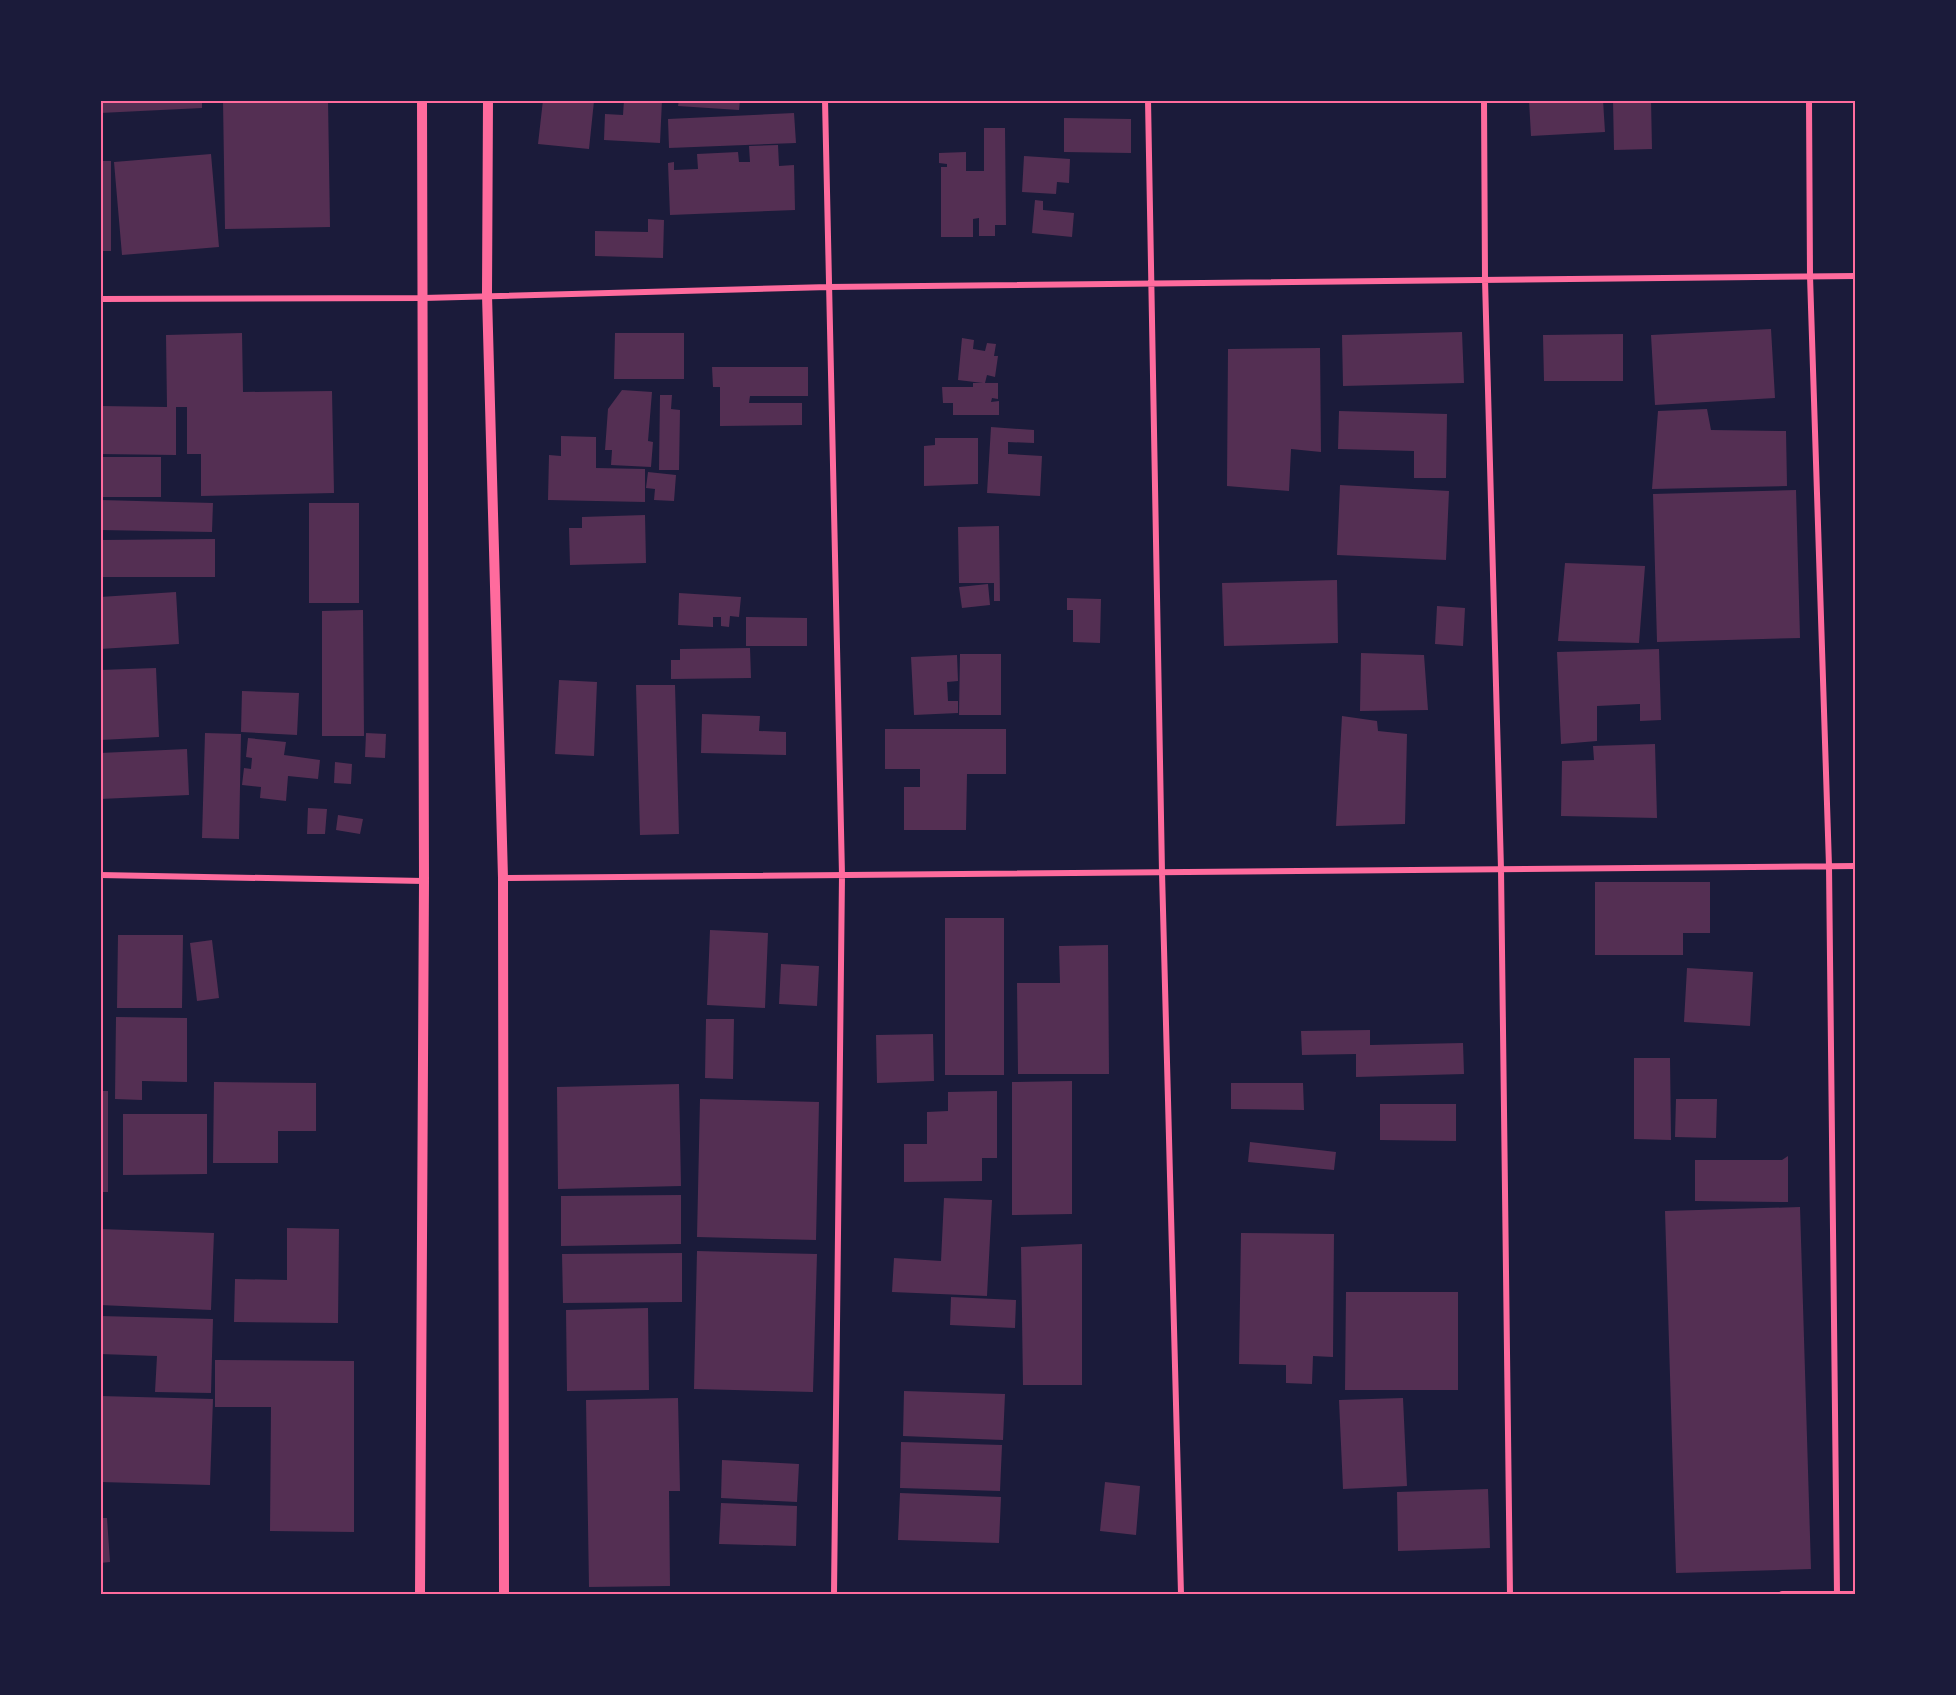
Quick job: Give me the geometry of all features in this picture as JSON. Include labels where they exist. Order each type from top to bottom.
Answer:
[{"type":"street","points":[[420,1594],[424,881],[422,100]]},
{"type":"street","points":[[488,100],[488,295],[503,878],[504,1594]]},
{"type":"street","points":[[825,100],[842,875],[834,1594]]},
{"type":"street","points":[[1148,100],[1162,872],[1181,1594]]},
{"type":"street","points":[[1484,100],[1485,280],[1501,869],[1510,1594]]},
{"type":"street","points":[[1809,100],[1810,276],[1829,867],[1837,1594]]},
{"type":"street","points":[[100,299],[423,298],[829,287],[1856,276]]},
{"type":"street","points":[[503,878],[1856,866]]},
{"type":"street","points":[[100,875],[424,881]]},
{"type":"street","points":[[1782,1594],[1856,1594]]},
{"type":"building","points":[[100,100],[202,100],[202,108],[100,113]]},
{"type":"building","points":[[223,100],[328,100],[330,227],[225,229]]},
{"type":"building","points":[[543,100],[594,101],[589,149],[538,144]]},
{"type":"building","points":[[624,100],[662,100],[660,143],[604,140],[605,114],[623,115]]},
{"type":"building","points":[[679,100],[740,100],[739,110],[678,106]]},
{"type":"building","points":[[1529,100],[1603,100],[1605,132],[1531,136]]},
{"type":"building","points":[[1613,100],[1651,100],[1652,149],[1614,150]]},
{"type":"building","points":[[794,113],[796,143],[669,148],[668,119]]},
{"type":"building","points":[[1064,118],[1131,119],[1131,153],[1064,152]]},
{"type":"building","points":[[984,128],[1005,128],[1006,225],[995,225],[995,236],[979,236],[979,218],[973,219],[973,237],[941,237],[941,167],[947,167],[947,164],[939,163],[939,153],[966,152],[966,171],[984,171]]},
{"type":"building","points":[[778,145],[779,166],[794,165],[795,210],[670,215],[668,163],[674,162],[674,170],[698,169],[697,154],[738,152],[739,162],[750,162],[749,146]]},
{"type":"building","points":[[211,154],[219,247],[122,255],[114,162]]},
{"type":"building","points":[[1024,156],[1070,159],[1069,183],[1057,182],[1056,194],[1022,192]]},
{"type":"building","points":[[100,161],[111,161],[111,251],[100,251]]},
{"type":"building","points":[[1035,200],[1043,201],[1043,210],[1074,213],[1072,237],[1032,233]]},
{"type":"building","points":[[648,219],[664,220],[663,258],[595,256],[595,231],[648,232]]},
{"type":"building","points":[[1771,329],[1775,398],[1655,405],[1651,335]]},
{"type":"building","points":[[1462,332],[1464,383],[1343,386],[1342,335]]},
{"type":"building","points":[[242,333],[243,392],[332,391],[334,493],[201,496],[201,454],[187,454],[187,407],[176,407],[176,455],[100,454],[100,406],[167,407],[166,335]]},
{"type":"building","points":[[615,333],[684,333],[684,379],[614,379]]},
{"type":"building","points":[[1623,334],[1623,381],[1544,381],[1543,335]]},
{"type":"building","points":[[962,338],[974,340],[973,349],[985,351],[987,343],[996,344],[994,356],[998,356],[995,377],[987,375],[985,383],[998,383],[998,399],[992,398],[991,402],[999,401],[999,415],[953,415],[953,403],[943,403],[942,387],[973,387],[973,383],[983,383],[958,380]]},
{"type":"building","points":[[1320,348],[1321,452],[1291,449],[1289,491],[1227,486],[1228,349]]},
{"type":"building","points":[[712,367],[808,367],[808,396],[750,396],[749,403],[802,403],[802,425],[720,426],[720,387],[713,387]]},
{"type":"building","points":[[622,390],[652,392],[648,441],[653,442],[651,467],[611,465],[612,450],[605,450],[608,409]]},
{"type":"building","points":[[660,395],[672,395],[671,409],[680,410],[679,470],[659,470]]},
{"type":"building","points":[[1707,409],[1711,430],[1786,431],[1787,486],[1652,489],[1658,411]]},
{"type":"building","points":[[1339,411],[1447,414],[1446,478],[1414,478],[1414,451],[1338,449]]},
{"type":"building","points":[[991,427],[1034,430],[1034,443],[1008,442],[1008,454],[1042,456],[1040,496],[987,493]]},
{"type":"building","points":[[561,436],[596,437],[596,468],[645,469],[645,502],[548,500],[549,455],[561,456]]},
{"type":"building","points":[[935,438],[978,438],[978,484],[924,486],[924,446],[935,445]]},
{"type":"building","points":[[100,457],[161,457],[161,497],[100,497]]},
{"type":"building","points":[[648,472],[676,475],[674,501],[654,500],[655,489],[646,488]]},
{"type":"building","points":[[1340,485],[1449,491],[1446,560],[1337,555]]},
{"type":"building","points":[[1796,490],[1800,638],[1657,642],[1653,494]]},
{"type":"building","points":[[100,500],[213,503],[212,532],[100,530]]},
{"type":"building","points":[[309,503],[359,503],[359,603],[309,603]]},
{"type":"building","points":[[645,515],[646,563],[570,565],[569,528],[582,528],[582,517]]},
{"type":"building","points":[[999,526],[1000,601],[994,601],[994,583],[959,583],[958,527]]},
{"type":"building","points":[[215,539],[215,577],[100,577],[100,540]]},
{"type":"building","points":[[1565,563],[1645,566],[1639,643],[1558,641]]},
{"type":"building","points":[[1337,580],[1338,643],[1224,646],[1222,583]]},
{"type":"building","points":[[988,584],[990,605],[962,608],[959,587]]},
{"type":"building","points":[[176,592],[179,644],[100,649],[100,597]]},
{"type":"building","points":[[679,593],[741,597],[739,617],[730,616],[729,627],[721,626],[721,617],[713,617],[713,627],[678,625]]},
{"type":"building","points":[[1067,598],[1101,599],[1100,643],[1073,642],[1073,610],[1067,610]]},
{"type":"building","points":[[1437,606],[1465,608],[1463,646],[1435,644]]},
{"type":"building","points":[[363,610],[364,736],[322,736],[322,611]]},
{"type":"building","points":[[746,617],[807,618],[807,646],[746,646]]},
{"type":"building","points":[[750,648],[751,678],[671,679],[671,660],[680,660],[680,649]]},
{"type":"building","points":[[1659,649],[1661,720],[1640,721],[1640,704],[1597,706],[1597,741],[1561,744],[1557,652]]},
{"type":"building","points":[[1361,653],[1424,655],[1428,710],[1360,711]]},
{"type":"building","points":[[960,654],[1001,654],[1001,715],[959,715]]},
{"type":"building","points":[[957,655],[958,681],[947,682],[948,701],[958,701],[958,713],[914,715],[911,657]]},
{"type":"building","points":[[156,668],[159,737],[100,740],[100,670]]},
{"type":"building","points":[[559,680],[597,682],[594,756],[555,754]]},
{"type":"building","points":[[636,685],[675,685],[679,834],[640,835]]},
{"type":"building","points":[[242,691],[299,693],[297,735],[241,732]]},
{"type":"building","points":[[702,714],[760,716],[759,731],[786,732],[786,755],[701,753]]},
{"type":"building","points":[[1342,716],[1377,721],[1378,731],[1407,734],[1405,824],[1336,826]]},
{"type":"building","points":[[885,729],[1006,729],[1006,774],[967,774],[966,830],[904,830],[904,787],[920,787],[920,769],[885,769]]},
{"type":"building","points":[[205,733],[241,734],[239,839],[202,838]]},
{"type":"building","points":[[366,733],[386,734],[385,758],[365,757]]},
{"type":"building","points":[[248,738],[286,742],[284,755],[320,760],[318,779],[288,776],[286,801],[260,798],[261,787],[242,785],[244,768],[251,769],[252,758],[246,757]]},
{"type":"building","points":[[1655,744],[1657,818],[1561,816],[1562,761],[1594,760],[1593,746]]},
{"type":"building","points":[[187,749],[189,795],[100,799],[100,753]]},
{"type":"building","points":[[335,762],[352,764],[351,784],[334,783]]},
{"type":"building","points":[[308,808],[327,809],[325,834],[307,834]]},
{"type":"building","points":[[338,815],[363,819],[360,834],[336,830]]},
{"type":"building","points":[[1595,882],[1710,882],[1710,933],[1683,933],[1683,955],[1595,955]]},
{"type":"building","points":[[945,918],[1004,918],[1004,1075],[945,1075]]},
{"type":"building","points":[[710,930],[768,933],[765,1008],[707,1005]]},
{"type":"building","points":[[118,935],[183,935],[182,1008],[117,1008]]},
{"type":"building","points":[[212,940],[219,998],[197,1001],[190,943]]},
{"type":"building","points":[[1108,945],[1109,1074],[1018,1074],[1017,983],[1060,983],[1059,946]]},
{"type":"building","points":[[781,964],[819,966],[817,1006],[779,1004]]},
{"type":"building","points":[[1687,968],[1753,972],[1750,1026],[1684,1022]]},
{"type":"building","points":[[116,1017],[187,1018],[187,1082],[142,1081],[142,1100],[115,1099]]},
{"type":"building","points":[[706,1019],[734,1019],[733,1079],[705,1078]]},
{"type":"building","points":[[1370,1030],[1370,1045],[1463,1043],[1464,1074],[1356,1077],[1356,1054],[1302,1055],[1301,1031]]},
{"type":"building","points":[[933,1034],[934,1081],[877,1083],[876,1035]]},
{"type":"building","points":[[1634,1058],[1670,1058],[1671,1140],[1634,1139]]},
{"type":"building","points":[[1072,1081],[1072,1214],[1012,1215],[1012,1082]]},
{"type":"building","points":[[214,1082],[316,1083],[316,1131],[278,1131],[278,1163],[213,1163]]},
{"type":"building","points":[[1231,1083],[1303,1083],[1304,1110],[1231,1109]]},
{"type":"building","points":[[679,1084],[681,1186],[558,1189],[557,1087]]},
{"type":"building","points":[[100,1091],[108,1091],[108,1192],[100,1192]]},
{"type":"building","points":[[997,1091],[997,1158],[982,1158],[982,1181],[904,1182],[904,1144],[927,1144],[927,1112],[948,1111],[948,1092]]},
{"type":"building","points":[[700,1099],[819,1102],[816,1240],[697,1237]]},
{"type":"building","points":[[1676,1099],[1717,1099],[1716,1138],[1675,1137]]},
{"type":"building","points":[[1380,1104],[1456,1104],[1456,1141],[1380,1140]]},
{"type":"building","points":[[123,1114],[207,1114],[207,1174],[123,1175]]},
{"type":"building","points":[[1250,1142],[1336,1152],[1334,1170],[1248,1162]]},
{"type":"building","points":[[1788,1156],[1788,1202],[1695,1201],[1695,1160],[1782,1160]]},
{"type":"building","points":[[681,1195],[681,1244],[561,1246],[561,1196]]},
{"type":"building","points":[[944,1198],[992,1200],[987,1296],[892,1292],[894,1258],[941,1261]]},
{"type":"building","points":[[1800,1207],[1811,1569],[1676,1573],[1665,1211]]},
{"type":"building","points":[[287,1228],[339,1229],[338,1323],[234,1322],[235,1279],[287,1280]]},
{"type":"building","points":[[100,1229],[214,1233],[211,1310],[100,1305]]},
{"type":"building","points":[[1241,1233],[1334,1234],[1333,1357],[1313,1356],[1312,1384],[1286,1383],[1286,1365],[1239,1364]]},
{"type":"building","points":[[1082,1244],[1082,1385],[1023,1385],[1021,1247]]},
{"type":"building","points":[[697,1251],[817,1254],[813,1392],[694,1389]]},
{"type":"building","points":[[682,1253],[682,1302],[563,1303],[562,1254]]},
{"type":"building","points":[[1346,1292],[1458,1292],[1458,1390],[1345,1390]]},
{"type":"building","points":[[951,1297],[1016,1300],[1015,1328],[950,1325]]},
{"type":"building","points":[[648,1308],[649,1390],[567,1391],[566,1310]]},
{"type":"building","points":[[100,1316],[213,1319],[211,1393],[155,1392],[157,1356],[100,1354]]},
{"type":"building","points":[[215,1360],[354,1361],[354,1532],[270,1531],[271,1407],[215,1407]]},
{"type":"building","points":[[904,1391],[1005,1394],[1003,1440],[903,1436]]},
{"type":"building","points":[[100,1396],[213,1399],[210,1485],[100,1482]]},
{"type":"building","points":[[678,1398],[680,1491],[669,1491],[670,1586],[589,1587],[586,1400]]},
{"type":"building","points":[[1403,1398],[1407,1486],[1343,1489],[1339,1400]]},
{"type":"building","points":[[901,1442],[1002,1445],[1000,1491],[900,1488]]},
{"type":"building","points":[[722,1460],[799,1464],[797,1502],[721,1498]]},
{"type":"building","points":[[1105,1482],[1140,1486],[1136,1535],[1100,1531]]},
{"type":"building","points":[[1488,1489],[1490,1548],[1398,1551],[1397,1492]]},
{"type":"building","points":[[900,1493],[1001,1497],[999,1543],[898,1540]]},
{"type":"building","points":[[721,1503],[797,1506],[796,1546],[719,1544]]},
{"type":"building","points":[[100,1518],[107,1518],[110,1562],[100,1563]]}]
